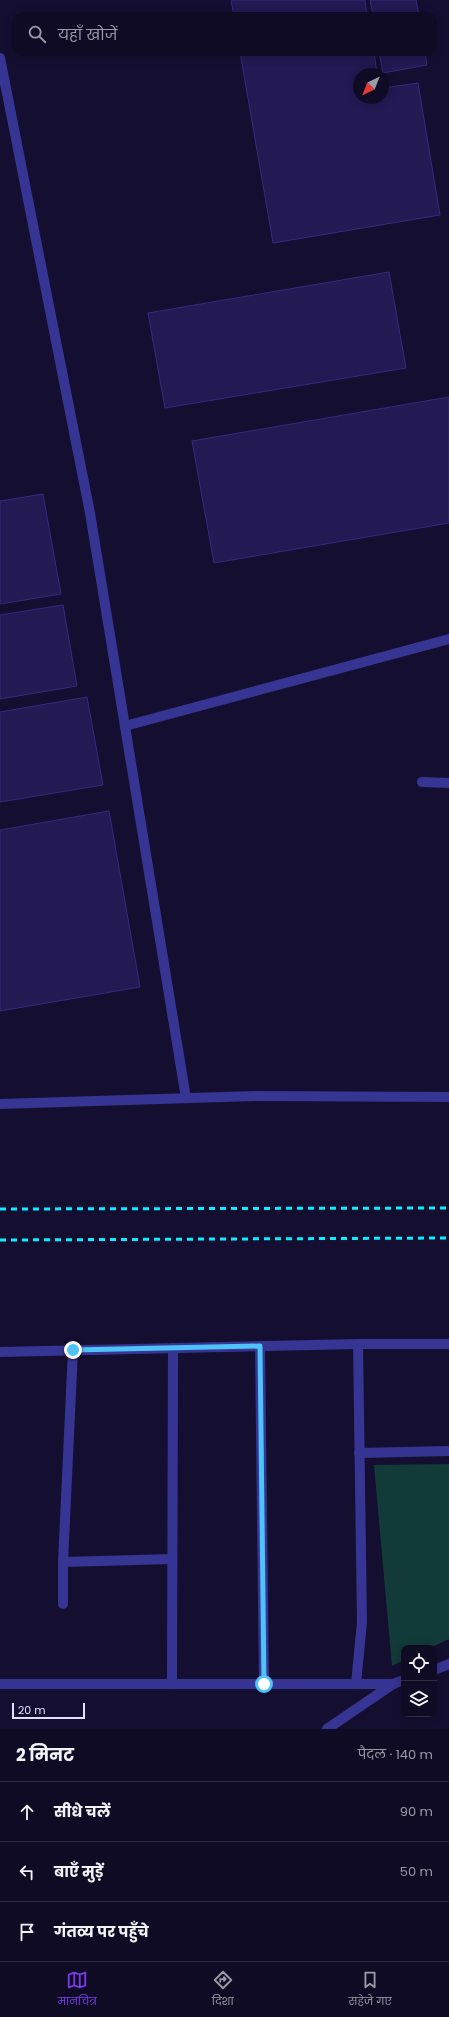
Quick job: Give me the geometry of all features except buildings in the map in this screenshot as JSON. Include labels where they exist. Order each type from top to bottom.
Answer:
[{"type":"street","points":[[0,58],[90,513],[186,1098]]},
{"type":"street","points":[[125,726],[449,639]]},
{"type":"street","points":[[422,782],[449,783]]},
{"type":"street","points":[[0,1104],[254,1096],[449,1097]]},
{"type":"street","points":[[0,1352],[358,1344],[449,1344]]},
{"type":"street","points":[[356,1684],[362,1622],[358,1344]]},
{"type":"street","points":[[260,1346],[264,1684]]},
{"type":"street","points":[[172,1684],[173,1348]]},
{"type":"street","points":[[64,1604],[63,1562],[73,1350]]},
{"type":"street","points":[[359,1453],[449,1452]]},
{"type":"street","points":[[63,1562],[172,1559]]},
{"type":"street","points":[[437,1669],[449,1664]]},
{"type":"street","points":[[327,1729],[393,1684],[401,1681]]},
{"type":"street","points":[[0,1684],[393,1684]]},
{"type":"green space","points":[[449,1464],[449,1639],[436,1645],[401,1645],[401,1662],[392,1666],[374,1465]]},
{"type":"railway","points":[[0,1209],[449,1208]]},
{"type":"railway","points":[[0,1240],[449,1238]]},
{"type":"route","points":[[73,1350],[260,1346],[264,1684]]}]
